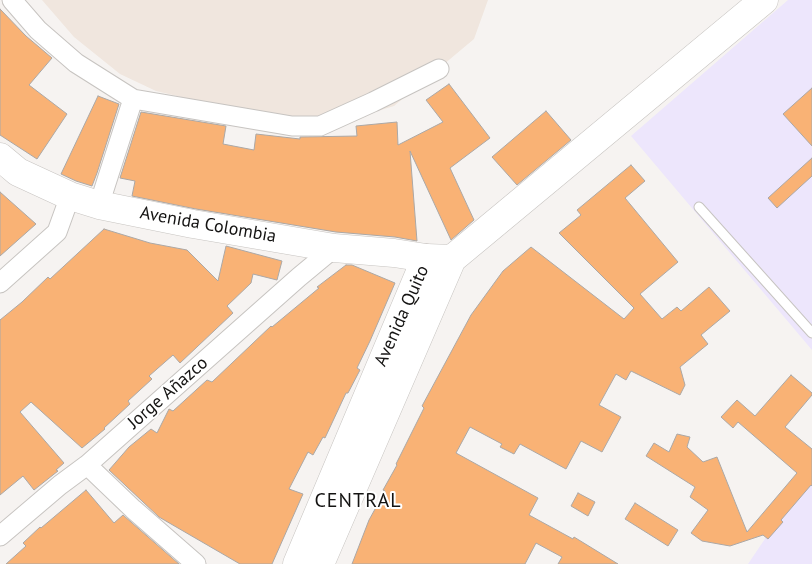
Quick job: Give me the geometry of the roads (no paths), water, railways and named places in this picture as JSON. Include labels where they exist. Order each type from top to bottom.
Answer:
[{"type":"main road","points":[[439,259],[764,0]]},
{"type":"main road","name":"Avenida Colombia","points":[[0,157],[18,172],[70,196],[99,205],[193,224],[334,248],[439,259]]},
{"type":"main road","name":"Avenida Quito","points":[[296,564],[439,259]]},
{"type":"main road","name":"Avenida Quito","points":[[320,564],[439,259]]},
{"type":"street","points":[[12,0],[38,30],[76,63],[132,99],[292,126],[320,126],[439,69]]},
{"type":"street","points":[[99,205],[132,99]]},
{"type":"street","points":[[0,283],[58,232],[70,196]]},
{"type":"street","name":"Jorge Añazco","points":[[0,536],[60,485],[87,465],[334,248]]},
{"type":"street","points":[[87,465],[196,564]]},
{"type":"lane","points":[[699,208],[812,333]]},
{"type":"district","name":"CENTRAL","points":[[358,501]]}]
